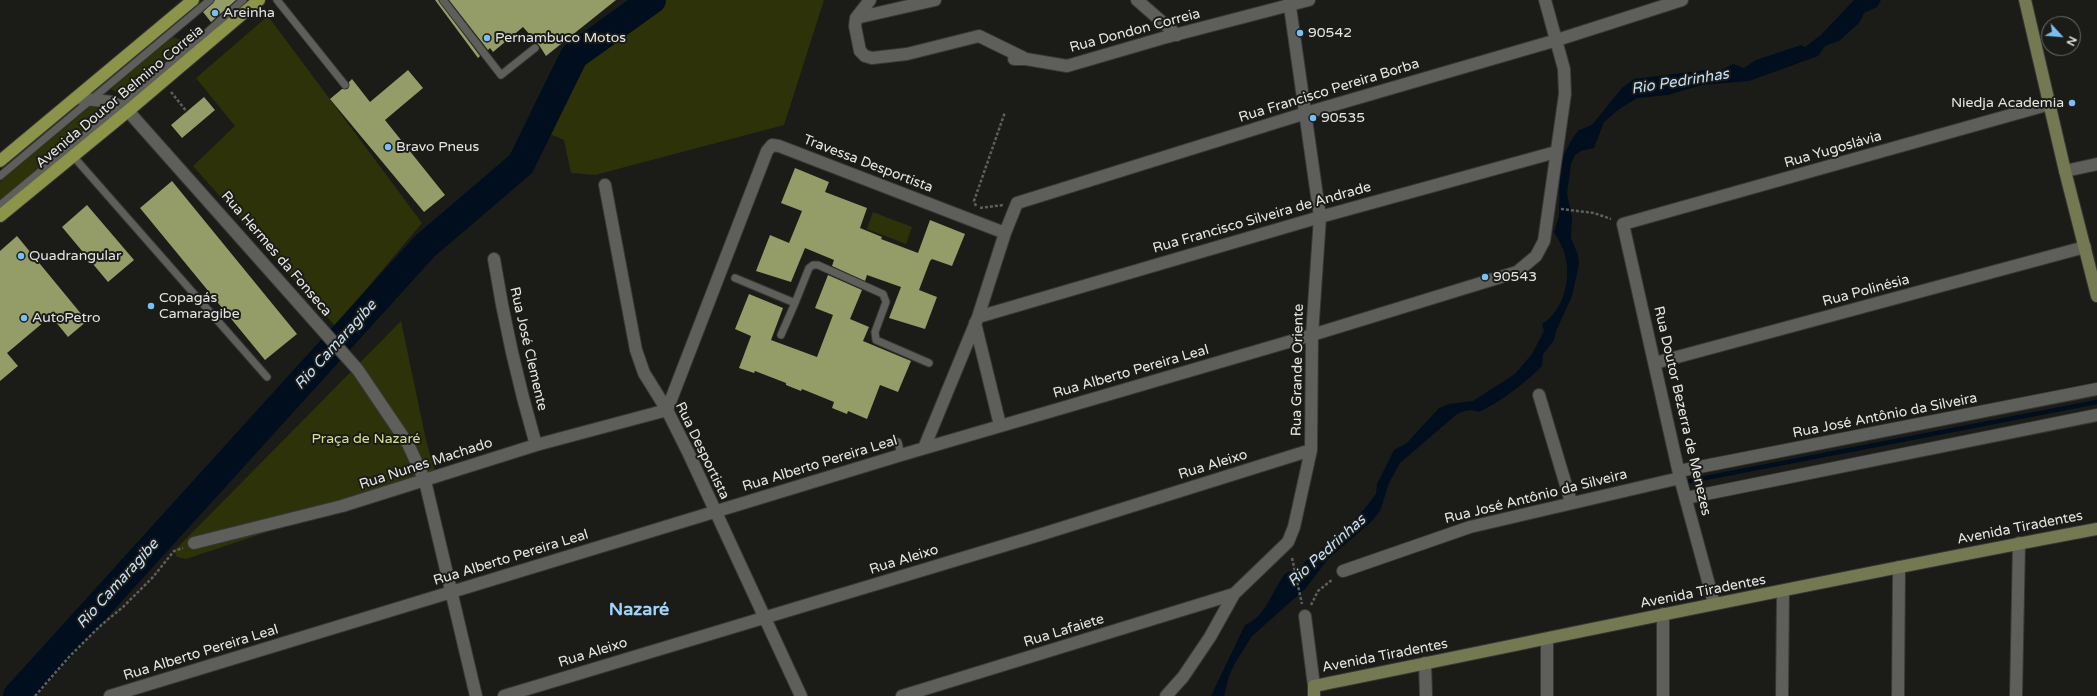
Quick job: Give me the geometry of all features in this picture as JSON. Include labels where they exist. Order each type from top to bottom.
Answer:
[{"type":"main road","name":"Avenida Doutor Belmino Correia","points":[[0,161],[194,0]]},
{"type":"main road","name":"Avenida Doutor Belmino Correia","points":[[0,216],[73,156],[124,108],[163,82],[259,0]]},
{"type":"street","points":[[856,18],[870,0]]},
{"type":"street","points":[[856,18],[935,0]]},
{"type":"street","points":[[1137,0],[1177,35]]},
{"type":"street","name":"Rua Dondon Correia","points":[[856,18],[855,26],[860,51],[865,56],[872,58],[907,54],[979,36],[1020,59],[1068,66],[1290,3],[1309,0]]},
{"type":"street","points":[[1545,0],[1564,69],[1565,94],[1556,152]]},
{"type":"street","name":"Rua Francisco Pereira Borba","points":[[1017,203],[1306,113],[1557,40],[1682,0]]},
{"type":"street","points":[[2025,0],[2065,171],[2097,296]]},
{"type":"street","name":"Rua Grande Oriente","points":[[1166,696],[1183,677],[1210,637],[1234,594],[1288,542],[1294,527],[1311,450],[1312,335],[1320,217],[1290,3]]},
{"type":"street","points":[[76,98],[124,108]]},
{"type":"street","name":"Rua Yugoslávia","points":[[1624,224],[2050,104]]},
{"type":"street","name":"Rua Hermes da Fonseca","points":[[124,108],[358,370],[408,444],[425,481],[476,696]]},
{"type":"street","name":"Travessa Desportista","points":[[667,410],[767,151],[772,146],[779,146],[1005,233]]},
{"type":"street","name":"Rua Francisco Silveira de Andrade","points":[[976,320],[1320,217],[1556,152]]},
{"type":"street","name":"Rua Alberto Pereira Leal","points":[[110,696],[716,513],[900,455],[1312,335],[1517,272],[1536,256],[1544,241],[1556,152]]},
{"type":"street","points":[[2065,171],[2097,164]]},
{"type":"street","name":"Rua Desportista","points":[[604,185],[636,350],[644,373],[667,410],[800,696]]},
{"type":"street","points":[[924,448],[976,320],[1005,233],[1017,203]]},
{"type":"street","name":"Rua Doutor Bezerra de Menezes","points":[[1624,224],[1680,474],[1714,603]]},
{"type":"street","name":"Rua Polinésia","points":[[1655,363],[2084,247]]},
{"type":"street","name":"Rua José Clemente","points":[[494,259],[504,322],[518,384],[536,445]]},
{"type":"street","points":[[976,320],[1000,426]]},
{"type":"street","name":"Rua José Antônio da Silveira","points":[[1343,571],[1470,527],[1680,474],[2097,389]]},
{"type":"street","points":[[1539,395],[1571,502]]},
{"type":"street","name":"Rua Nunes Machado","points":[[194,543],[342,506],[536,445],[667,410]]},
{"type":"street","points":[[1686,498],[2097,415]]},
{"type":"street","name":"Rua Aleixo","points":[[504,696],[1036,536],[1311,450]]},
{"type":"street","name":"Avenida Tiradentes","points":[[1314,691],[1425,664],[1714,603],[1783,592],[1899,567],[2097,529]]},
{"type":"street","points":[[2016,696],[2019,544]]},
{"type":"street","points":[[1898,696],[1899,567]]},
{"type":"street","points":[[1782,696],[1783,592]]},
{"type":"street","name":"Rua Lafaiete","points":[[902,696],[1234,594]]},
{"type":"street","points":[[1304,612],[1314,691]]},
{"type":"street","points":[[1663,614],[1663,696]]},
{"type":"street","points":[[1547,639],[1547,696]]},
{"type":"street","points":[[1425,664],[1426,696]]},
{"type":"lane","points":[[0,176],[210,0]]},
{"type":"lane","points":[[0,205],[124,108],[243,0]]},
{"type":"lane","points":[[277,0],[345,86]]},
{"type":"lane","points":[[443,0],[501,75],[535,48]]},
{"type":"lane","points":[[73,156],[267,377]]},
{"type":"lane","points":[[781,335],[809,268],[813,264],[883,294],[886,302],[875,332],[876,340],[929,363]]},
{"type":"lane","points":[[735,278],[795,303]]},
{"type":"lane","points":[[898,442],[900,455]]},
{"type":"path","points":[[163,82],[187,112]]},
{"type":"path","points":[[1005,112],[974,201],[974,206],[978,208],[1017,203]]},
{"type":"path","points":[[1559,208],[1594,213],[1607,217]]},
{"type":"path","points":[[35,696],[99,627],[123,607],[153,577],[174,551],[194,543]]},
{"type":"path","points":[[1304,612],[1318,591],[1343,571]]},
{"type":"path","points":[[1296,575],[1304,612]]},
{"type":"green space","points":[[652,0],[824,0],[784,125],[595,175],[571,173],[564,140],[538,129],[574,56]]},
{"type":"green space","points":[[268,16],[422,223],[335,326],[193,166],[235,126],[196,78]]},
{"type":"green space","points":[[173,37],[181,40],[181,49],[124,97],[111,89]]},
{"type":"green space","points":[[92,105],[108,110],[0,201],[0,182]]},
{"type":"green space","points":[[873,212],[912,227],[906,244],[867,229]]},
{"type":"green space","name":"Praça de Nazaré","points":[[401,321],[426,440],[436,476],[186,559],[177,557],[174,551]]},
{"type":"water","name":"Rio Pedrinhas","points":[[1854,0],[1881,0],[1877,7],[1864,13],[1859,23],[1839,41],[1825,46],[1818,56],[1749,81],[1702,85],[1668,95],[1637,98],[1618,110],[1604,122],[1594,148],[1581,151],[1575,155],[1571,164],[1567,194],[1572,217],[1571,238],[1578,255],[1579,265],[1572,296],[1556,331],[1554,340],[1543,354],[1542,366],[1513,391],[1488,407],[1479,412],[1468,410],[1457,414],[1400,463],[1389,483],[1380,511],[1372,521],[1328,559],[1305,589],[1252,636],[1235,663],[1229,676],[1224,696],[1211,696],[1245,625],[1258,616],[1263,610],[1285,574],[1290,571],[1297,571],[1307,560],[1340,534],[1366,507],[1376,494],[1377,484],[1394,450],[1407,443],[1439,408],[1449,404],[1473,401],[1515,374],[1532,354],[1544,331],[1542,324],[1550,318],[1556,310],[1565,291],[1567,280],[1566,259],[1562,247],[1554,232],[1559,216],[1560,167],[1565,152],[1579,130],[1592,125],[1622,88],[1634,79],[1706,70],[1718,72],[1733,64],[1744,68],[1756,60],[1801,45],[1805,47],[1821,35]]},
{"type":"building","name":"Areinha","points":[[215,0],[236,0],[211,22],[203,12]]},
{"type":"building","points":[[435,0],[438,0],[480,56],[478,58]]},
{"type":"building","points":[[449,0],[616,0],[546,56],[539,45],[523,27],[493,52],[490,48],[488,50]]},
{"type":"building","name":"Bravo Pneus","points":[[408,70],[423,88],[385,120],[445,195],[424,212],[330,99],[342,89],[348,89],[349,82],[352,79],[370,102]]},
{"type":"building","points":[[204,97],[215,110],[182,138],[171,125]]},
{"type":"building","points":[[795,168],[829,182],[825,192],[867,208],[860,228],[882,237],[881,239],[918,253],[930,220],[965,234],[952,266],[932,259],[930,261],[919,290],[937,297],[925,329],[889,318],[901,287],[867,275],[865,281],[832,266],[834,260],[805,248],[791,282],[756,271],[770,235],[789,243],[802,211],[781,203]]},
{"type":"building","points":[[172,181],[297,334],[265,360],[140,208]]},
{"type":"building","points":[[87,205],[134,260],[108,282],[62,227]]},
{"type":"building","name":"AutoPetro","points":[[17,236],[87,321],[68,337],[51,316],[7,353],[18,366],[0,381],[0,251]]},
{"type":"building","points":[[828,275],[862,290],[850,319],[869,327],[863,341],[911,361],[898,392],[880,385],[867,419],[848,411],[847,414],[832,408],[834,402],[802,389],[801,391],[786,385],[786,383],[755,371],[754,373],[739,368],[751,336],[735,329],[749,294],[783,308],[771,340],[817,357],[833,315],[815,308]]},
{"type":"waterway","name":"Rio Camaragibe","points":[[17,696],[425,246],[521,164],[574,56],[652,0]]},
{"type":"waterway","points":[[1690,481],[2097,402]]},
{"type":"place","name":"Areinha","points":[[215,13]]},
{"type":"place","name":"90542","points":[[1300,33]]},
{"type":"place","name":"Pernambuco Motos","points":[[487,38]]},
{"type":"place","name":"Niedja Academia","points":[[2072,103]]},
{"type":"place","name":"90535","points":[[1313,118]]},
{"type":"place","name":"Bravo Pneus","points":[[388,147]]},
{"type":"place","name":"Quadrangular","points":[[21,256]]},
{"type":"place","name":"90543","points":[[1485,277]]},
{"type":"place","name":"Copagás Camaragibe","points":[[151,306]]},
{"type":"place","name":"AutoPetro","points":[[24,318]]},
{"type":"district","name":"Nazaré","points":[[639,610]]}]
